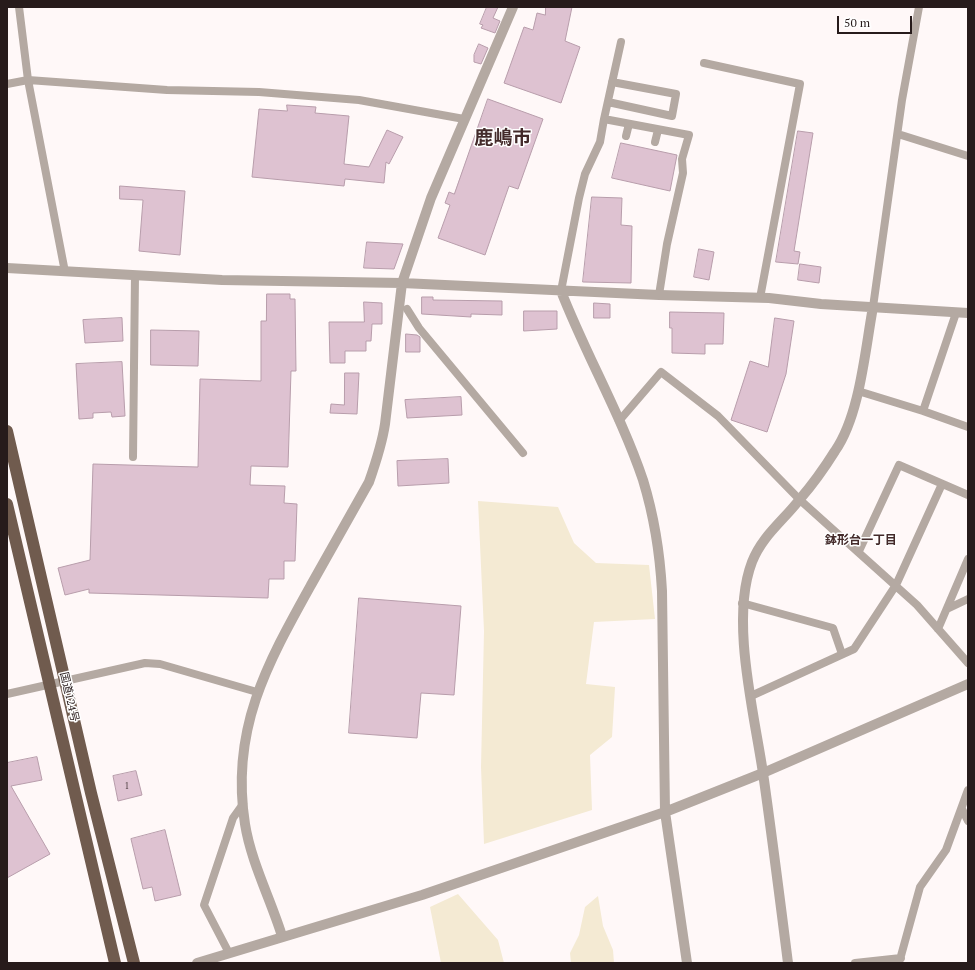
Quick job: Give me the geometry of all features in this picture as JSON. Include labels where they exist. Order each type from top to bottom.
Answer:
[{"type":"highway","name":"国道124号","points":[[7,431],[65,681],[134,963]]},
{"type":"highway","name":"国道124号","points":[[7,504],[115,963]]},
{"type":"street","points":[[19,7],[28,80],[65,272]]},
{"type":"street","points":[[282,936],[272,904],[249,846],[243,804],[242,764],[244,743],[257,692],[282,637],[369,482],[382,445],[402,283],[431,198],[464,120],[479,90],[513,7]]},
{"type":"street","points":[[788,963],[763,773],[751,696],[743,631],[742,603],[751,563],[759,546],[768,533],[800,500],[836,450],[846,431],[858,391],[873,307],[902,100],[919,7]]},
{"type":"street","points":[[621,42],[600,142],[585,174],[579,198],[562,291],[571,316],[619,421],[643,481],[660,565],[665,812],[687,963]]},
{"type":"street","points":[[704,63],[800,84],[760,298]]},
{"type":"street","points":[[7,84],[28,80],[167,90],[259,92],[359,100],[464,120]]},
{"type":"street","points":[[608,102],[672,116],[676,94],[612,82]]},
{"type":"street","points":[[604,119],[689,135],[682,159],[683,173],[667,244],[659,295]]},
{"type":"street","points":[[626,136],[629,124]]},
{"type":"street","points":[[655,142],[658,130]]},
{"type":"street","points":[[898,134],[968,156]]},
{"type":"street","points":[[7,268],[222,280],[402,283],[562,291],[760,298],[821,304],[968,314]]},
{"type":"street","points":[[133,457],[135,276]]},
{"type":"street","points":[[407,309],[419,328],[523,453]]},
{"type":"street","points":[[923,411],[956,313]]},
{"type":"street","points":[[619,421],[661,372],[718,416],[800,500],[859,551],[917,605],[968,663]]},
{"type":"street","points":[[858,391],[923,411],[968,427]]},
{"type":"street","points":[[859,551],[899,465],[968,495]]},
{"type":"street","points":[[751,696],[854,649],[896,585],[942,484]]},
{"type":"street","points":[[938,630],[968,559]]},
{"type":"street","points":[[947,609],[968,599]]},
{"type":"street","points":[[742,603],[832,628],[842,654]]},
{"type":"street","points":[[7,694],[145,663],[160,664],[257,692]]},
{"type":"street","points":[[197,963],[429,892],[665,812],[763,773],[968,684]]},
{"type":"street","points":[[855,963],[900,960],[920,887],[946,850],[968,790]]},
{"type":"street","points":[[229,953],[204,905],[233,818],[243,804]]},
{"type":"street","points":[[962,809],[968,821]]},
{"type":"shaded area","points":[[478,501],[558,507],[574,543],[596,563],[649,565],[655,619],[594,622],[586,684],[615,687],[612,737],[590,755],[592,810],[484,844],[481,767],[484,631]]},
{"type":"shaded area","points":[[458,894],[498,940],[504,963],[441,963],[430,907]]},
{"type":"shaded area","points":[[598,896],[603,926],[613,950],[614,963],[571,963],[570,953],[579,935],[585,907]]},
{"type":"building","points":[[487,7],[498,7],[493,18],[500,21],[495,33],[481,28],[483,25],[480,24]]},
{"type":"building","points":[[546,7],[572,7],[565,41],[580,47],[561,103],[504,83],[524,27],[533,30],[537,13],[545,15]]},
{"type":"building","points":[[479,44],[488,48],[481,64],[474,62],[474,55]]},
{"type":"building","points":[[488,99],[543,119],[518,189],[509,186],[485,255],[438,238],[450,205],[445,203],[449,192],[454,194]]},
{"type":"building","points":[[287,105],[316,107],[315,113],[349,116],[344,164],[369,167],[387,130],[403,137],[389,164],[386,162],[384,183],[345,179],[344,186],[252,177],[259,109],[287,111]]},
{"type":"building","points":[[798,131],[813,133],[794,251],[800,252],[798,264],[776,262]]},
{"type":"building","points":[[621,143],[677,155],[670,191],[612,178]]},
{"type":"building","points":[[120,186],[185,191],[180,255],[139,251],[143,200],[120,199]]},
{"type":"building","points":[[592,197],[622,198],[621,225],[632,226],[631,283],[583,282]]},
{"type":"building","points":[[367,242],[403,244],[394,269],[364,268]]},
{"type":"building","points":[[699,249],[714,252],[709,280],[694,277]]},
{"type":"building","points":[[800,264],[821,267],[819,283],[798,280]]},
{"type":"building","points":[[267,294],[290,294],[290,299],[295,299],[296,371],[291,371],[288,467],[251,466],[250,485],[285,486],[284,503],[297,504],[295,561],[284,561],[284,579],[269,579],[268,598],[89,593],[89,589],[65,595],[58,568],[90,560],[93,464],[198,467],[200,379],[261,381],[261,321],[266,321]]},
{"type":"building","points":[[422,297],[433,297],[433,300],[502,301],[502,315],[471,314],[471,317],[422,314]]},
{"type":"building","points":[[364,302],[382,303],[382,324],[372,324],[371,341],[366,341],[366,351],[345,351],[345,363],[330,363],[329,322],[364,322]]},
{"type":"building","points":[[594,303],[610,304],[610,318],[594,318]]},
{"type":"building","points":[[524,311],[557,311],[557,329],[524,331]]},
{"type":"building","points":[[670,312],[724,313],[723,344],[705,344],[705,354],[672,353],[672,328],[670,328]]},
{"type":"building","points":[[122,318],[123,341],[85,343],[83,320]]},
{"type":"building","points":[[775,318],[794,321],[786,374],[767,432],[731,420],[750,361],[768,367]]},
{"type":"building","points":[[151,330],[199,331],[198,366],[151,365]]},
{"type":"building","points":[[406,334],[417,335],[420,337],[420,352],[406,352]]},
{"type":"building","points":[[122,362],[125,416],[112,417],[111,412],[93,413],[93,418],[79,419],[76,364]]},
{"type":"building","points":[[345,373],[359,373],[357,414],[330,413],[331,404],[344,405]]},
{"type":"building","points":[[461,397],[462,415],[407,418],[405,400]]},
{"type":"building","points":[[448,459],[449,483],[398,486],[397,461]]},
{"type":"building","points":[[359,598],[461,606],[454,695],[421,693],[417,738],[349,733]]},
{"type":"building","points":[[37,757],[42,780],[11,786],[50,854],[7,878],[7,763]]},
{"type":"building","points":[[136,771],[142,795],[118,801],[113,776]]},
{"type":"building","points":[[165,830],[181,895],[155,901],[152,887],[143,889],[131,839]]},
{"type":"district","name":"鹿嶋市","points":[[503,139]]},
{"type":"district","name":"鉢形台一丁目","points":[[861,541]]}]
